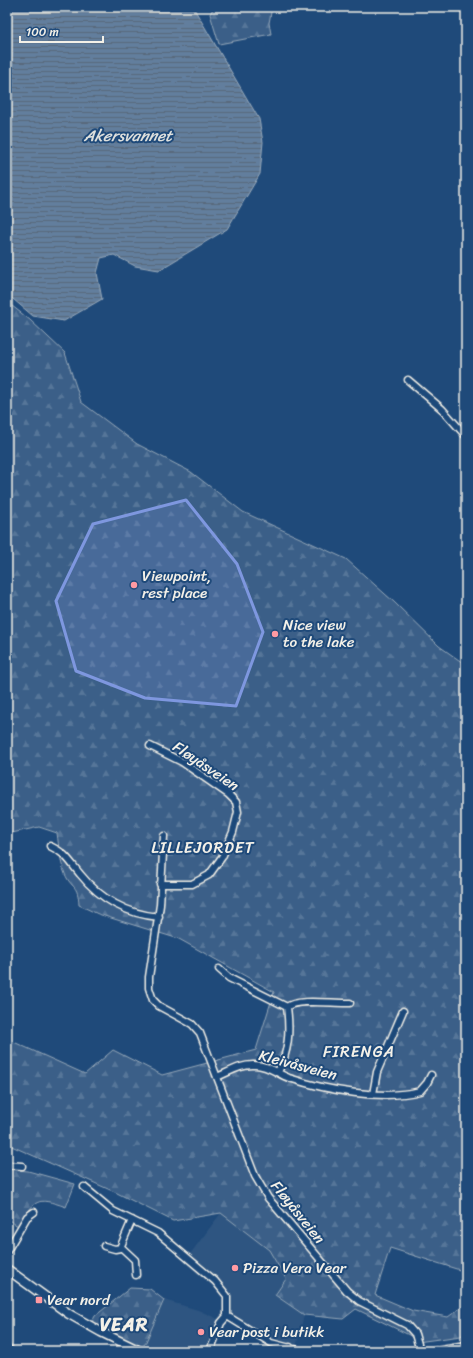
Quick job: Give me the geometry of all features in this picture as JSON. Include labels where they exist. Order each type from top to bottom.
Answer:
[{"type":"main road","points":[[7,1269],[69,1314],[94,1329],[140,1351]]},
{"type":"street","points":[[408,380],[442,409],[466,436]]},
{"type":"street","name":"Fløyåsveien","points":[[150,746],[176,758],[228,794],[236,802],[238,812],[233,832],[222,857],[209,875],[192,884],[160,884]]},
{"type":"street","points":[[50,846],[61,851],[68,857],[88,884],[109,901],[133,913],[159,917],[164,836]]},
{"type":"street","name":"Fløyåsveien","points":[[159,917],[148,983],[152,996],[164,1011],[184,1019],[197,1029],[204,1042],[255,1176],[268,1198],[354,1298],[407,1325],[415,1334],[420,1351]]},
{"type":"street","points":[[219,969],[229,978],[287,1007]]},
{"type":"street","points":[[287,1007],[291,1004],[299,1002],[350,1003]]},
{"type":"street","points":[[278,1072],[288,1048],[289,1037],[287,1007]]},
{"type":"street","points":[[373,1094],[377,1072],[403,1011]]},
{"type":"street","name":"Kleivåsveien","points":[[217,1077],[250,1065],[262,1066],[292,1079],[348,1092],[397,1094],[420,1091],[427,1083],[431,1075]]},
{"type":"street","points":[[7,1165],[22,1166]]},
{"type":"street","points":[[84,1187],[113,1211],[158,1233],[215,1281],[227,1296],[227,1316],[221,1323],[210,1351]]},
{"type":"street","points":[[7,1251],[27,1217],[34,1212]]},
{"type":"street","points":[[104,1246],[118,1250],[121,1247],[132,1220]]},
{"type":"street","points":[[121,1247],[135,1260],[136,1276]]},
{"type":"street","points":[[227,1316],[272,1343],[302,1351]]},
{"type":"street","points":[[429,1351],[463,1345]]},
{"type":"street","points":[[7,1347],[11,1351]]},
{"type":"street","points":[[278,1351],[291,1347]]},
{"type":"highlighted area","points":[[186,500],[237,564],[263,632],[236,706],[145,698],[76,671],[56,601],[93,524]]},
{"type":"shaded area","points":[[221,1213],[269,1250],[286,1279],[275,1295],[304,1315],[295,1351],[271,1345],[231,1323],[224,1324],[215,1351],[158,1351],[145,1344],[164,1300],[198,1310],[218,1319],[226,1305],[223,1295],[184,1262]]},
{"type":"green space","points":[[214,7],[272,7],[269,23],[271,34],[219,44],[210,14]]},
{"type":"green space","points":[[7,302],[30,320],[65,353],[81,402],[137,444],[191,472],[243,512],[346,559],[394,602],[439,646],[466,665],[466,1272],[390,1248],[375,1295],[413,1311],[448,1317],[466,1304],[466,1330],[461,1336],[417,1342],[409,1335],[356,1309],[343,1319],[304,1315],[275,1295],[286,1279],[269,1250],[221,1213],[173,1221],[117,1193],[7,1144],[7,1039],[85,1074],[113,1050],[162,1075],[256,1050],[274,992],[179,939],[98,914],[79,905],[76,890],[63,869],[57,833],[39,827],[12,833],[7,831]]},
{"type":"green space","points":[[7,1169],[28,1171],[75,1184],[66,1207],[42,1201],[33,1206],[18,1226],[7,1219]]},
{"type":"green space","points":[[130,1288],[150,1289],[164,1300],[145,1344],[141,1347],[91,1324],[95,1316]]},
{"type":"water","name":"Akersvannet","points":[[7,7],[193,7],[259,119],[263,142],[260,174],[227,229],[159,270],[135,266],[114,255],[101,258],[97,273],[102,299],[64,321],[33,316],[7,294]]},
{"type":"place","name":"Viewpoint, rest place","points":[[134,585]]},
{"type":"place","name":"Nice view to the lake","points":[[275,634]]},
{"type":"place","name":"Pizza Vera Vear","points":[[235,1268]]},
{"type":"place","name":"Vear nord","points":[[39,1300]]},
{"type":"place","name":"Vear post i butikk","points":[[201,1332]]},
{"type":"district","name":"LILLEJORDET","points":[[203,847]]},
{"type":"district","name":"FIRENGA","points":[[359,1051]]},
{"type":"district","name":"VEAR","points":[[124,1324]]}]
